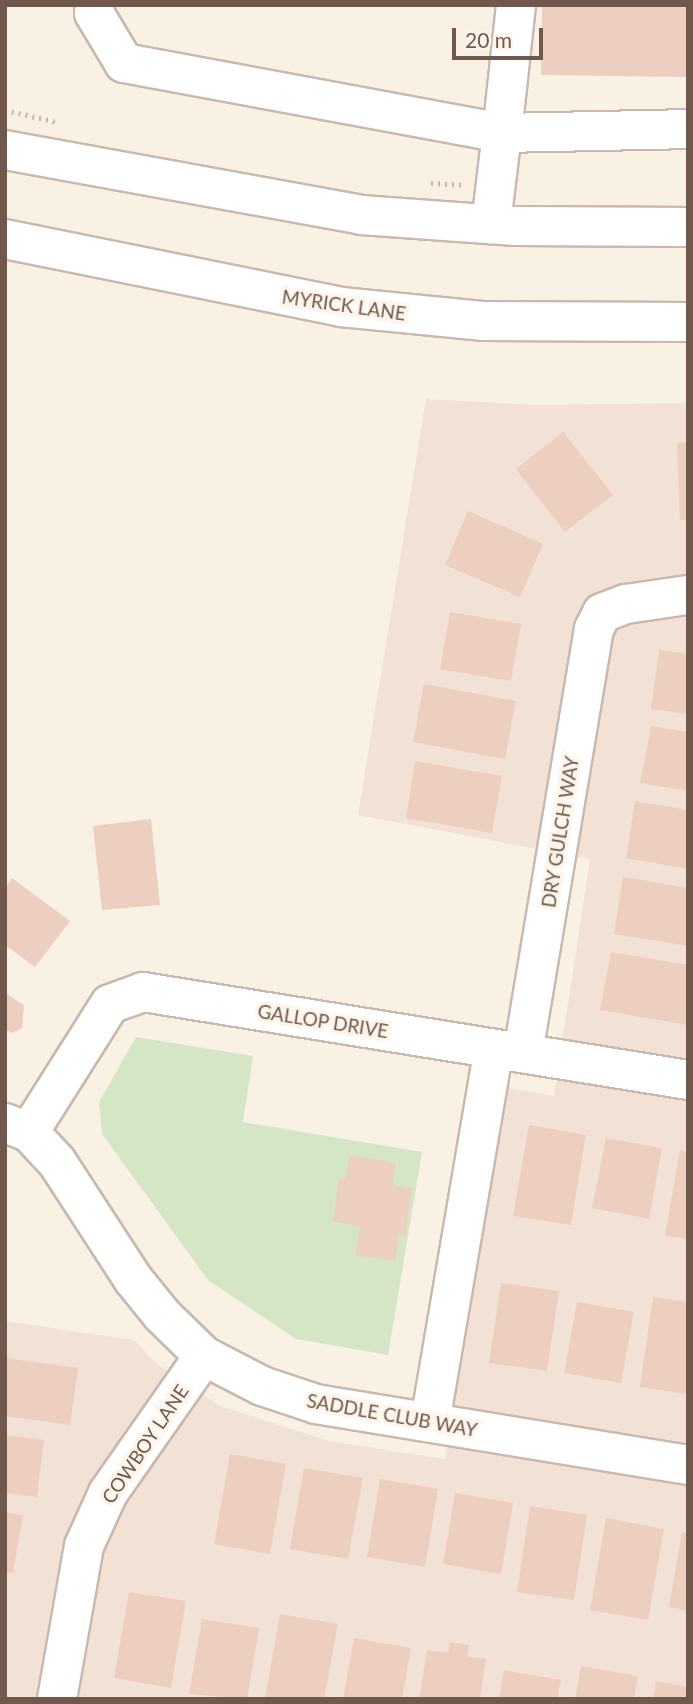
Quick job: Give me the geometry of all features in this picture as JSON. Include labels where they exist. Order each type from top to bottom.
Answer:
[{"type":"street","points":[[95,5],[94,13],[124,63],[502,133],[688,129]]},
{"type":"street","points":[[493,206],[516,5]]},
{"type":"street","points":[[5,150],[285,204],[493,206],[688,227]]},
{"type":"street","name":"MYRICK LANE","points":[[5,239],[341,307],[484,320],[688,322]]},
{"type":"street","name":"DRY GULCH WAY","points":[[430,1422],[589,655],[602,613],[661,597],[688,595]]},
{"type":"street","name":"GALLOP DRIVE","points":[[17,1127],[110,1004],[143,992],[688,1080]]},
{"type":"street","name":"SADDLE CLUB WAY","points":[[17,1127],[81,1193],[133,1279],[204,1356],[262,1386],[316,1405],[688,1465]]},
{"type":"street","name":"COWBOY LANE","points":[[57,1699],[84,1546],[108,1493],[204,1356]]},
{"type":"path","points":[[5,110],[71,125]]},
{"type":"path","points":[[420,183],[493,206]]},
{"type":"shaded area","points":[[426,399],[536,405],[688,403],[688,1699],[5,1699],[5,1321],[134,1340],[157,1364],[220,1406],[329,1441],[445,1459],[504,1087],[554,1096],[590,859],[358,815]]},
{"type":"green space","points":[[136,1037],[253,1056],[243,1122],[422,1152],[388,1355],[296,1339],[208,1280],[102,1134],[99,1102]]},
{"type":"building","points":[[542,5],[688,5],[688,77],[541,75]]},
{"type":"building","points":[[563,432],[613,495],[565,532],[516,469]]},
{"type":"building","points":[[688,442],[688,520],[680,520],[677,443]]},
{"type":"building","points":[[468,511],[543,544],[520,597],[445,565]]},
{"type":"building","points":[[450,612],[521,624],[511,681],[440,669]]},
{"type":"building","points":[[659,650],[688,654],[688,714],[651,709]]},
{"type":"building","points":[[424,684],[516,701],[505,759],[413,742]]},
{"type":"building","points":[[651,726],[688,732],[688,791],[640,783]]},
{"type":"building","points":[[415,761],[502,776],[492,833],[406,818]]},
{"type":"building","points":[[635,801],[688,810],[688,869],[626,858]]},
{"type":"building","points":[[151,819],[160,905],[102,910],[93,826]]},
{"type":"building","points":[[623,877],[688,888],[688,946],[614,934]]},
{"type":"building","points":[[12,878],[70,921],[35,967],[5,945],[5,888]]},
{"type":"building","points":[[611,952],[688,965],[688,1025],[600,1010]]},
{"type":"building","points":[[5,993],[24,1005],[22,1028],[13,1033],[5,1030]]},
{"type":"building","points":[[529,1125],[586,1135],[571,1225],[513,1216]]},
{"type":"building","points":[[606,1138],[662,1148],[649,1219],[592,1208]]},
{"type":"building","points":[[680,1150],[688,1152],[688,1239],[665,1236]]},
{"type":"building","points":[[350,1155],[396,1163],[393,1185],[412,1188],[405,1236],[399,1235],[395,1261],[355,1255],[360,1226],[333,1222],[339,1178],[346,1179]]},
{"type":"building","points":[[501,1283],[559,1291],[547,1371],[489,1363]]},
{"type":"building","points":[[653,1297],[688,1302],[688,1394],[640,1387]]},
{"type":"building","points":[[577,1302],[634,1312],[621,1383],[564,1373]]},
{"type":"building","points":[[5,1358],[78,1368],[70,1425],[5,1416]]},
{"type":"building","points":[[5,1435],[44,1440],[37,1497],[5,1493]]},
{"type":"building","points":[[230,1454],[286,1464],[270,1554],[214,1544]]},
{"type":"building","points":[[304,1468],[363,1478],[348,1559],[290,1549]]},
{"type":"building","points":[[380,1479],[438,1489],[425,1567],[367,1557]]},
{"type":"building","points":[[455,1493],[513,1503],[501,1574],[443,1564]]},
{"type":"building","points":[[530,1506],[587,1515],[574,1600],[517,1592]]},
{"type":"building","points":[[5,1512],[23,1515],[13,1573],[5,1572]]},
{"type":"building","points":[[606,1518],[664,1529],[648,1620],[590,1610]]},
{"type":"building","points":[[682,1532],[688,1533],[688,1611],[669,1607]]},
{"type":"building","points":[[129,1592],[186,1601],[171,1688],[114,1678]]},
{"type":"building","points":[[280,1614],[338,1624],[324,1699],[265,1699]]},
{"type":"building","points":[[202,1619],[259,1628],[247,1699],[189,1694]]},
{"type":"building","points":[[354,1638],[411,1648],[402,1699],[343,1699]]},
{"type":"building","points":[[450,1642],[469,1645],[467,1656],[486,1659],[480,1699],[419,1699],[427,1650],[448,1653]]},
{"type":"building","points":[[581,1666],[638,1676],[634,1699],[575,1699]]},
{"type":"building","points":[[504,1670],[561,1680],[557,1699],[499,1699]]},
{"type":"building","points":[[656,1681],[688,1687],[688,1699],[653,1699]]}]
